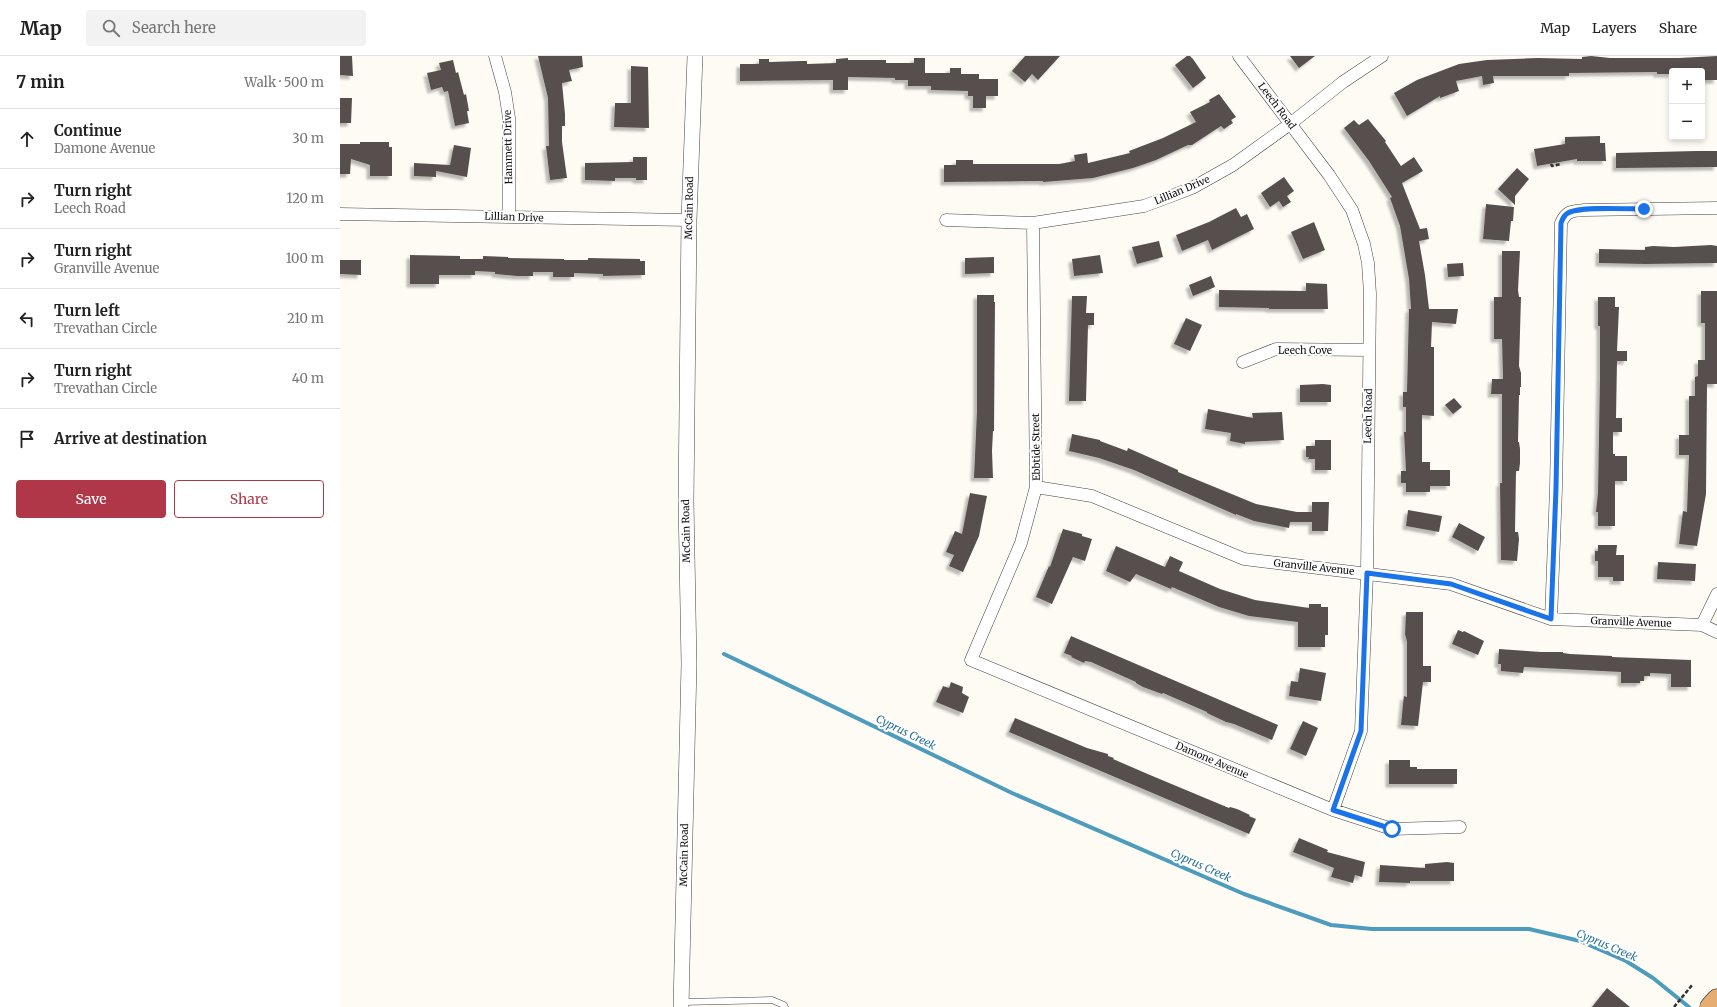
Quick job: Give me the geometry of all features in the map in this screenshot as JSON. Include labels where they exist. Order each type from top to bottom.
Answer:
[{"type":"street","name":"Hammett Drive","points":[[495,56],[505,92],[509,118],[509,216]]},
{"type":"street","name":"McCain Road","points":[[681,1004],[689,664],[686,501],[688,220],[695,56]]},
{"type":"street","name":"Leech Road","points":[[1239,56],[1339,189],[1352,210],[1360,230],[1368,263],[1369,350],[1367,573],[1361,731],[1333,810]]},
{"type":"street","name":"Lillian Drive","points":[[946,220],[1034,223],[1144,206],[1171,196],[1192,188],[1233,165],[1290,124],[1343,82],[1382,56]]},
{"type":"street","points":[[1551,619],[1556,488],[1561,223],[1564,216],[1570,212],[1584,210],[1717,208]]},
{"type":"street","name":"Lillian Drive","points":[[340,214],[688,220]]},
{"type":"street","name":"Ebbtide Street","points":[[971,660],[1021,543],[1036,487],[1034,223]]},
{"type":"street","name":"Leech Cove","points":[[1243,362],[1276,349],[1369,350]]},
{"type":"street","name":"Granville Avenue","points":[[1036,487],[1092,496],[1244,559],[1451,584],[1551,619],[1702,625],[1717,632]]},
{"type":"street","points":[[1702,625],[1717,594]]},
{"type":"street","name":"Damone Avenue","points":[[971,660],[1333,810],[1392,829],[1460,827]]},
{"type":"lane","points":[[681,1004],[772,1000],[784,1005],[785,1007]]},
{"type":"path","points":[[1551,164],[1552,166],[1561,164]]},
{"type":"path","points":[[1674,1007],[1693,984]]},
{"type":"building","points":[[340,56],[352,56],[353,76],[340,75]]},
{"type":"building","points":[[538,56],[582,56],[583,67],[569,70],[572,81],[562,83],[565,126],[562,126],[562,142],[567,178],[550,180],[546,146],[549,146],[548,98]]},
{"type":"building","points":[[1025,56],[1060,56],[1038,80],[1032,74],[1025,82],[1012,71]]},
{"type":"building","points":[[1187,56],[1190,56],[1193,59],[1206,78],[1193,88],[1175,65]]},
{"type":"building","points":[[1290,56],[1315,56],[1299,68]]},
{"type":"building","points":[[1717,56],[1717,80],[1705,80],[1705,68],[1669,68],[1669,74],[1657,74],[1657,72],[1569,73],[1569,76],[1493,76],[1494,83],[1483,85],[1482,76],[1456,81],[1459,91],[1440,98],[1440,96],[1407,116],[1394,93],[1417,80],[1459,64],[1487,60],[1538,58],[1582,59],[1582,57],[1679,58]]},
{"type":"building","points":[[848,58],[848,60],[886,60],[886,63],[914,63],[914,58],[925,58],[925,73],[950,73],[950,68],[961,68],[961,74],[979,74],[979,79],[998,79],[998,96],[986,96],[986,108],[973,108],[973,96],[968,96],[968,91],[931,90],[931,86],[908,86],[908,80],[895,80],[895,78],[848,77],[848,90],[833,90],[833,80],[740,81],[740,64],[759,64],[759,59],[769,59],[769,62],[807,61],[807,64],[836,63],[836,59]]},
{"type":"building","points":[[453,60],[464,95],[466,94],[469,111],[467,111],[469,123],[455,126],[448,91],[444,92],[442,87],[431,90],[427,73],[441,70],[439,63]]},
{"type":"building","points":[[631,66],[648,67],[649,128],[614,127],[615,103],[631,103]]},
{"type":"building","points":[[1219,94],[1236,117],[1231,120],[1233,123],[1224,129],[1221,126],[1192,145],[1188,145],[1156,160],[1133,168],[1093,178],[1043,182],[944,182],[944,165],[956,165],[956,160],[973,160],[973,164],[1059,164],[1075,161],[1074,155],[1087,153],[1088,163],[1130,153],[1129,151],[1163,138],[1196,122],[1190,112],[1210,102],[1209,100]]},
{"type":"building","points":[[340,98],[352,98],[351,123],[340,123]]},
{"type":"building","points":[[1368,119],[1386,141],[1385,142],[1401,166],[1414,157],[1423,171],[1402,183],[1420,229],[1427,228],[1429,239],[1419,241],[1429,309],[1458,309],[1456,324],[1432,322],[1431,347],[1434,347],[1434,416],[1422,415],[1422,462],[1430,462],[1430,470],[1450,470],[1450,486],[1430,486],[1430,492],[1406,492],[1406,483],[1401,483],[1401,471],[1406,471],[1404,432],[1406,432],[1406,407],[1403,407],[1403,392],[1407,392],[1409,309],[1411,309],[1409,279],[1400,226],[1390,198],[1392,197],[1369,161],[1344,128],[1354,120],[1359,125]]},
{"type":"building","points":[[1600,136],[1600,143],[1605,143],[1606,161],[1577,161],[1577,159],[1537,166],[1534,149],[1565,144],[1565,137]]},
{"type":"building","points":[[360,142],[389,142],[389,147],[392,147],[392,176],[370,176],[370,165],[351,159],[350,174],[340,174],[340,144],[360,144]]},
{"type":"building","points":[[454,145],[471,148],[467,177],[436,171],[436,177],[414,176],[414,163],[450,165]]},
{"type":"building","points":[[1717,151],[1717,167],[1616,168],[1616,153]]},
{"type":"building","points":[[633,157],[647,157],[647,180],[636,180],[636,178],[615,178],[615,181],[585,180],[585,163],[633,162]]},
{"type":"building","points":[[1517,168],[1529,179],[1515,196],[1515,205],[1498,189]]},
{"type":"building","points":[[1284,177],[1294,191],[1287,196],[1291,202],[1283,207],[1279,201],[1270,207],[1261,193]]},
{"type":"building","points":[[1486,204],[1514,207],[1509,241],[1483,239]]},
{"type":"building","points":[[1236,208],[1241,217],[1247,214],[1254,229],[1212,250],[1208,240],[1182,251],[1176,235],[1209,222]]},
{"type":"building","points":[[1314,222],[1325,250],[1303,259],[1291,232]]},
{"type":"building","points":[[1159,241],[1163,257],[1137,264],[1132,247]]},
{"type":"building","points":[[1653,246],[1674,247],[1717,246],[1717,263],[1599,263],[1599,249],[1645,250],[1645,247]]},
{"type":"building","points":[[1502,251],[1520,251],[1518,290],[1519,297],[1521,297],[1519,366],[1521,373],[1521,387],[1519,395],[1518,442],[1520,449],[1520,463],[1519,471],[1516,471],[1515,532],[1518,532],[1519,539],[1517,561],[1501,560],[1500,483],[1502,483],[1502,394],[1491,394],[1492,379],[1503,379],[1502,339],[1494,339],[1494,297],[1502,297]]},
{"type":"building","points":[[410,255],[460,256],[460,259],[483,259],[483,256],[564,260],[588,260],[588,258],[640,259],[640,261],[645,261],[645,275],[603,276],[603,274],[574,273],[574,277],[553,277],[553,272],[533,272],[533,276],[517,276],[495,274],[495,272],[475,271],[475,275],[439,275],[439,284],[410,284]]},
{"type":"building","points":[[1100,255],[1103,273],[1074,276],[1072,259]]},
{"type":"building","points":[[994,257],[994,273],[965,274],[965,258]]},
{"type":"building","points":[[340,260],[361,260],[361,275],[340,274]]},
{"type":"building","points":[[1463,263],[1464,276],[1448,277],[1447,264]]},
{"type":"building","points":[[1211,276],[1215,287],[1193,296],[1189,285]]},
{"type":"building","points":[[1306,283],[1327,284],[1328,309],[1219,307],[1219,290],[1306,291]]},
{"type":"building","points":[[1701,291],[1717,291],[1717,384],[1707,384],[1706,494],[1697,546],[1679,544],[1683,511],[1687,512],[1689,455],[1679,455],[1679,435],[1689,435],[1689,396],[1695,396],[1695,377],[1698,376],[1698,360],[1705,360],[1705,323],[1701,323]]},
{"type":"building","points":[[977,295],[994,295],[995,302],[994,431],[992,451],[993,478],[974,478],[977,411]]},
{"type":"building","points":[[1072,296],[1087,296],[1086,313],[1094,313],[1094,325],[1088,325],[1086,401],[1069,401]]},
{"type":"building","points":[[1598,297],[1615,297],[1615,307],[1619,307],[1617,351],[1627,351],[1627,361],[1617,361],[1616,418],[1622,418],[1622,432],[1613,432],[1613,454],[1615,454],[1615,456],[1627,456],[1627,481],[1615,481],[1615,526],[1598,526],[1598,512],[1596,512],[1598,493],[1600,377],[1600,326],[1598,326]]},
{"type":"building","points":[[1186,318],[1202,325],[1190,351],[1174,344]]},
{"type":"building","points":[[1300,385],[1331,385],[1331,402],[1300,402]]},
{"type":"building","points":[[1454,398],[1462,407],[1453,414],[1445,405]]},
{"type":"building","points":[[1208,409],[1253,418],[1252,413],[1282,412],[1284,440],[1245,442],[1245,444],[1230,441],[1231,433],[1205,429]]},
{"type":"building","points":[[1072,434],[1100,440],[1127,451],[1128,448],[1178,470],[1178,472],[1256,504],[1297,512],[1312,512],[1312,502],[1329,502],[1328,531],[1312,531],[1312,522],[1290,522],[1289,528],[1254,521],[1236,515],[1134,470],[1099,458],[1069,451]]},
{"type":"building","points":[[1315,440],[1331,440],[1331,470],[1315,470],[1315,459],[1308,459],[1309,457],[1306,457],[1306,446],[1315,446]]},
{"type":"building","points":[[970,493],[987,496],[979,536],[963,572],[949,566],[954,555],[946,552],[955,531],[962,534]]},
{"type":"building","points":[[1408,510],[1442,516],[1439,532],[1406,526]]},
{"type":"building","points":[[1459,523],[1485,537],[1478,551],[1452,537]]},
{"type":"building","points":[[1063,529],[1082,534],[1082,536],[1092,539],[1085,561],[1073,557],[1052,604],[1036,597],[1049,566],[1050,567]]},
{"type":"building","points":[[1598,545],[1617,545],[1616,555],[1624,555],[1624,581],[1613,581],[1613,577],[1598,577],[1598,561],[1595,561],[1595,551],[1598,551]]},
{"type":"building","points":[[1116,546],[1165,567],[1170,556],[1183,562],[1179,571],[1220,589],[1255,600],[1309,608],[1309,604],[1321,604],[1321,607],[1328,607],[1328,635],[1325,635],[1325,647],[1298,647],[1298,622],[1249,616],[1219,607],[1172,587],[1171,589],[1136,574],[1130,582],[1106,571]]},
{"type":"building","points":[[1658,562],[1696,564],[1695,581],[1657,579]]},
{"type":"building","points":[[1406,612],[1423,612],[1423,666],[1431,666],[1431,682],[1423,682],[1418,726],[1401,725],[1404,696],[1407,697],[1407,642],[1405,634]]},
{"type":"building","points":[[1458,630],[1464,631],[1484,641],[1478,655],[1452,644]]},
{"type":"building","points":[[1071,636],[1278,725],[1272,740],[1226,722],[1163,693],[1162,694],[1143,687],[1136,682],[1091,662],[1085,661],[1084,663],[1071,657],[1072,656],[1064,653]]},
{"type":"building","points":[[1499,649],[1563,652],[1570,654],[1612,657],[1691,660],[1691,687],[1671,687],[1671,674],[1650,673],[1650,676],[1644,676],[1644,681],[1640,681],[1640,683],[1621,683],[1621,672],[1524,667],[1523,673],[1501,671],[1501,664],[1498,664]]},
{"type":"building","points":[[1300,668],[1326,673],[1321,701],[1289,696],[1291,681],[1298,682]]},
{"type":"building","points":[[951,682],[963,687],[962,693],[969,697],[963,713],[936,702],[943,686],[949,688]]},
{"type":"building","points":[[1015,718],[1087,748],[1108,754],[1108,756],[1114,758],[1113,759],[1229,808],[1237,809],[1256,819],[1249,834],[1009,732]]},
{"type":"building","points":[[1303,721],[1318,728],[1306,756],[1290,749]]},
{"type":"building","points":[[1389,760],[1410,760],[1410,767],[1417,767],[1417,769],[1457,769],[1457,784],[1389,784]]},
{"type":"building","points":[[1299,838],[1328,850],[1327,852],[1365,862],[1362,877],[1355,875],[1353,883],[1331,877],[1334,868],[1293,852]]},
{"type":"building","points":[[1447,862],[1454,863],[1454,881],[1410,881],[1410,883],[1379,882],[1380,865],[1425,868],[1425,864]]},
{"type":"building","points":[[1607,988],[1630,1007],[1592,1007]]},
{"type":"waterway","name":"Cyprus Creek","points":[[724,654],[1012,793],[1244,894],[1331,925],[1372,929],[1529,929],[1580,941],[1626,961],[1653,978],[1689,1007]]},
{"type":"route","points":[[1392,829],[1333,810],[1361,731],[1367,573],[1451,584],[1551,619],[1556,488],[1559,239],[1561,223],[1564,216],[1570,212],[1584,210],[1644,209]]}]
